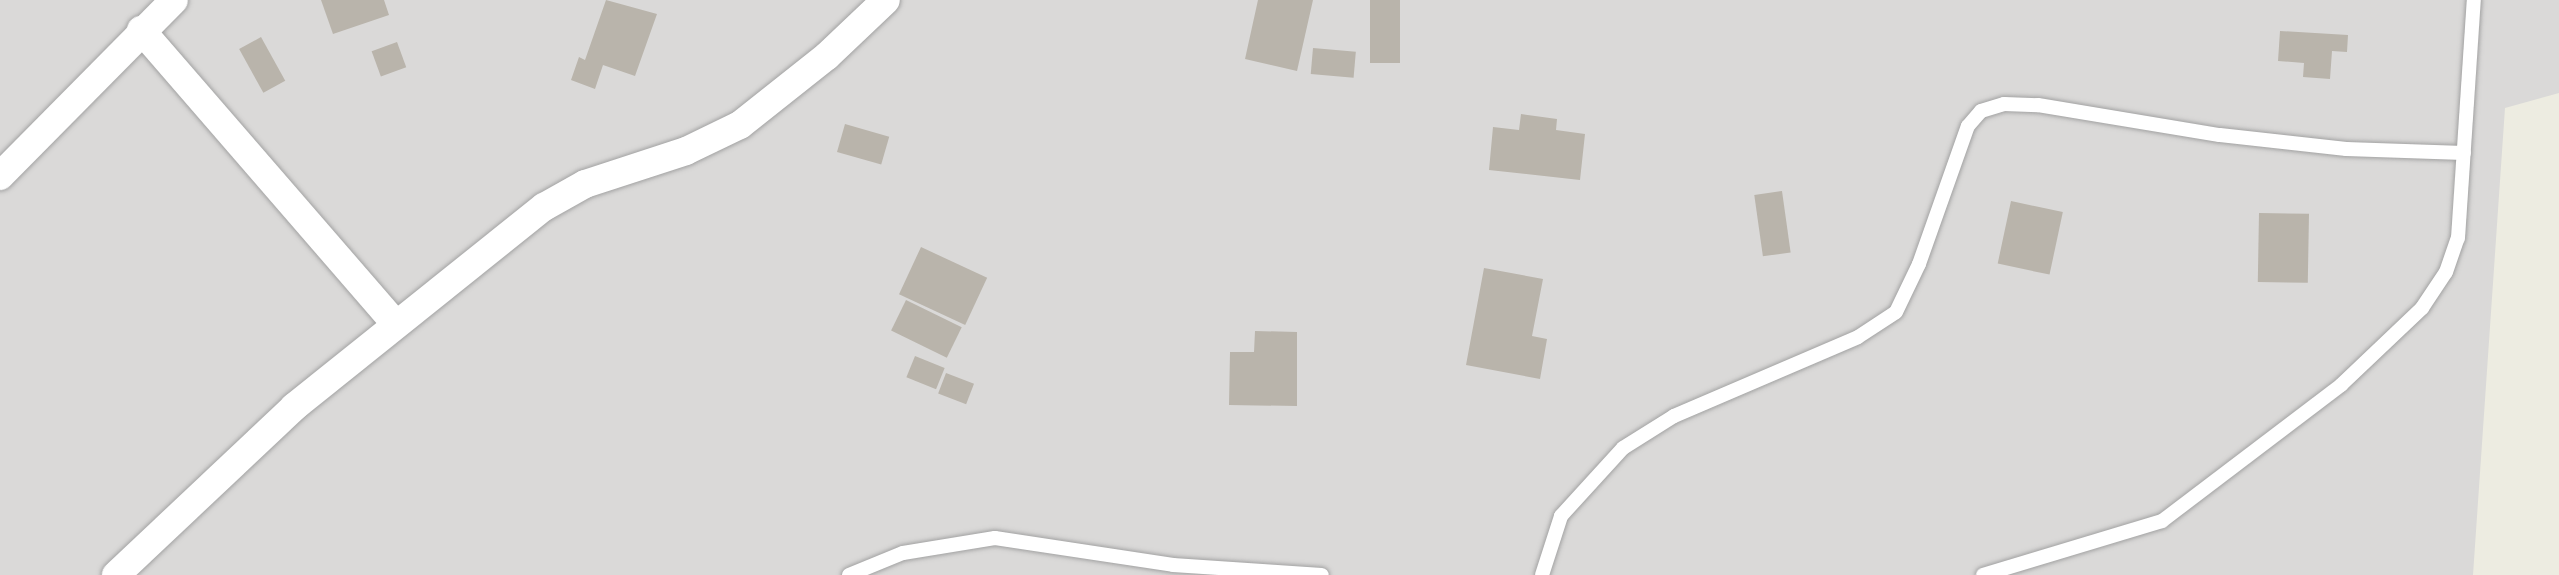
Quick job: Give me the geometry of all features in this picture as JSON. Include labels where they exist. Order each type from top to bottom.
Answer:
[{"type":"street","points":[[0,176],[141,30],[174,0]]},
{"type":"street","points":[[116,575],[294,407],[544,207],[585,184],[686,151],[740,125],[827,56],[886,0]]},
{"type":"street","points":[[141,30],[396,324]]},
{"type":"lane","points":[[1983,575],[2162,521],[2245,463],[2340,385],[2422,308],[2446,272],[2458,238],[2474,0]]},
{"type":"lane","points":[[1542,575],[1561,516],[1623,448],[1674,416],[1858,337],[1896,312],[1919,264],[1968,126],[1982,111],[2004,104],[2038,105],[2220,135],[2346,149],[2464,153]]},
{"type":"lane","points":[[849,575],[903,553],[995,538],[1173,565],[1322,575]]},
{"type":"shaded area","points":[[0,0],[2559,0],[2559,93],[2505,108],[2473,575],[0,575]]},
{"type":"building","points":[[321,0],[384,0],[389,15],[333,34]]},
{"type":"building","points":[[606,0],[657,14],[635,76],[603,65],[595,89],[571,80],[579,57],[585,60]]},
{"type":"building","points":[[1258,0],[1313,0],[1297,71],[1245,59]]},
{"type":"building","points":[[1370,0],[1400,0],[1400,63],[1370,63]]},
{"type":"building","points":[[2280,31],[2348,35],[2347,52],[2332,51],[2330,79],[2303,77],[2304,63],[2278,61]]},
{"type":"building","points":[[261,37],[285,81],[263,93],[239,49]]},
{"type":"building","points":[[397,42],[406,67],[381,77],[372,51]]},
{"type":"building","points":[[1313,48],[1356,52],[1354,78],[1311,74]]},
{"type":"building","points":[[1521,114],[1557,119],[1556,130],[1585,134],[1580,180],[1489,170],[1493,127],[1519,130]]},
{"type":"building","points":[[845,124],[889,137],[881,165],[837,152]]},
{"type":"building","points":[[1782,191],[1791,252],[1763,256],[1754,195]]},
{"type":"building","points":[[2011,201],[2063,212],[2050,275],[1998,264]]},
{"type":"building","points":[[2259,213],[2309,214],[2308,283],[2258,282]]},
{"type":"building","points":[[921,247],[987,278],[965,325],[899,294]]},
{"type":"building","points":[[1484,268],[1543,279],[1532,336],[1547,339],[1540,379],[1466,365]]},
{"type":"building","points":[[906,300],[962,327],[947,358],[891,331]]},
{"type":"building","points":[[1255,331],[1297,332],[1297,406],[1229,405],[1230,352],[1254,352]]},
{"type":"building","points":[[915,356],[945,368],[936,389],[906,377]]},
{"type":"building","points":[[946,373],[974,384],[966,404],[938,394]]}]
